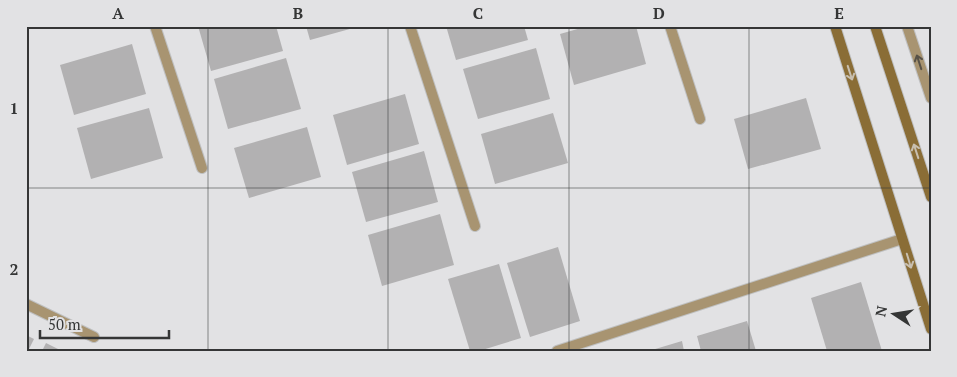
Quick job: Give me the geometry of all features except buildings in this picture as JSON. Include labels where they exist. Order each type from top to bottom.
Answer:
[{"type":"main road","points":[[835,26],[931,329]]},
{"type":"main road","points":[[875,26],[931,197]]},
{"type":"street","points":[[155,26],[202,168]]},
{"type":"street","points":[[410,26],[475,226]]},
{"type":"street","points":[[670,26],[700,119]]},
{"type":"street","points":[[907,26],[931,98]]},
{"type":"street","points":[[557,351],[902,239]]},
{"type":"street","points":[[26,304],[94,337]]}]
